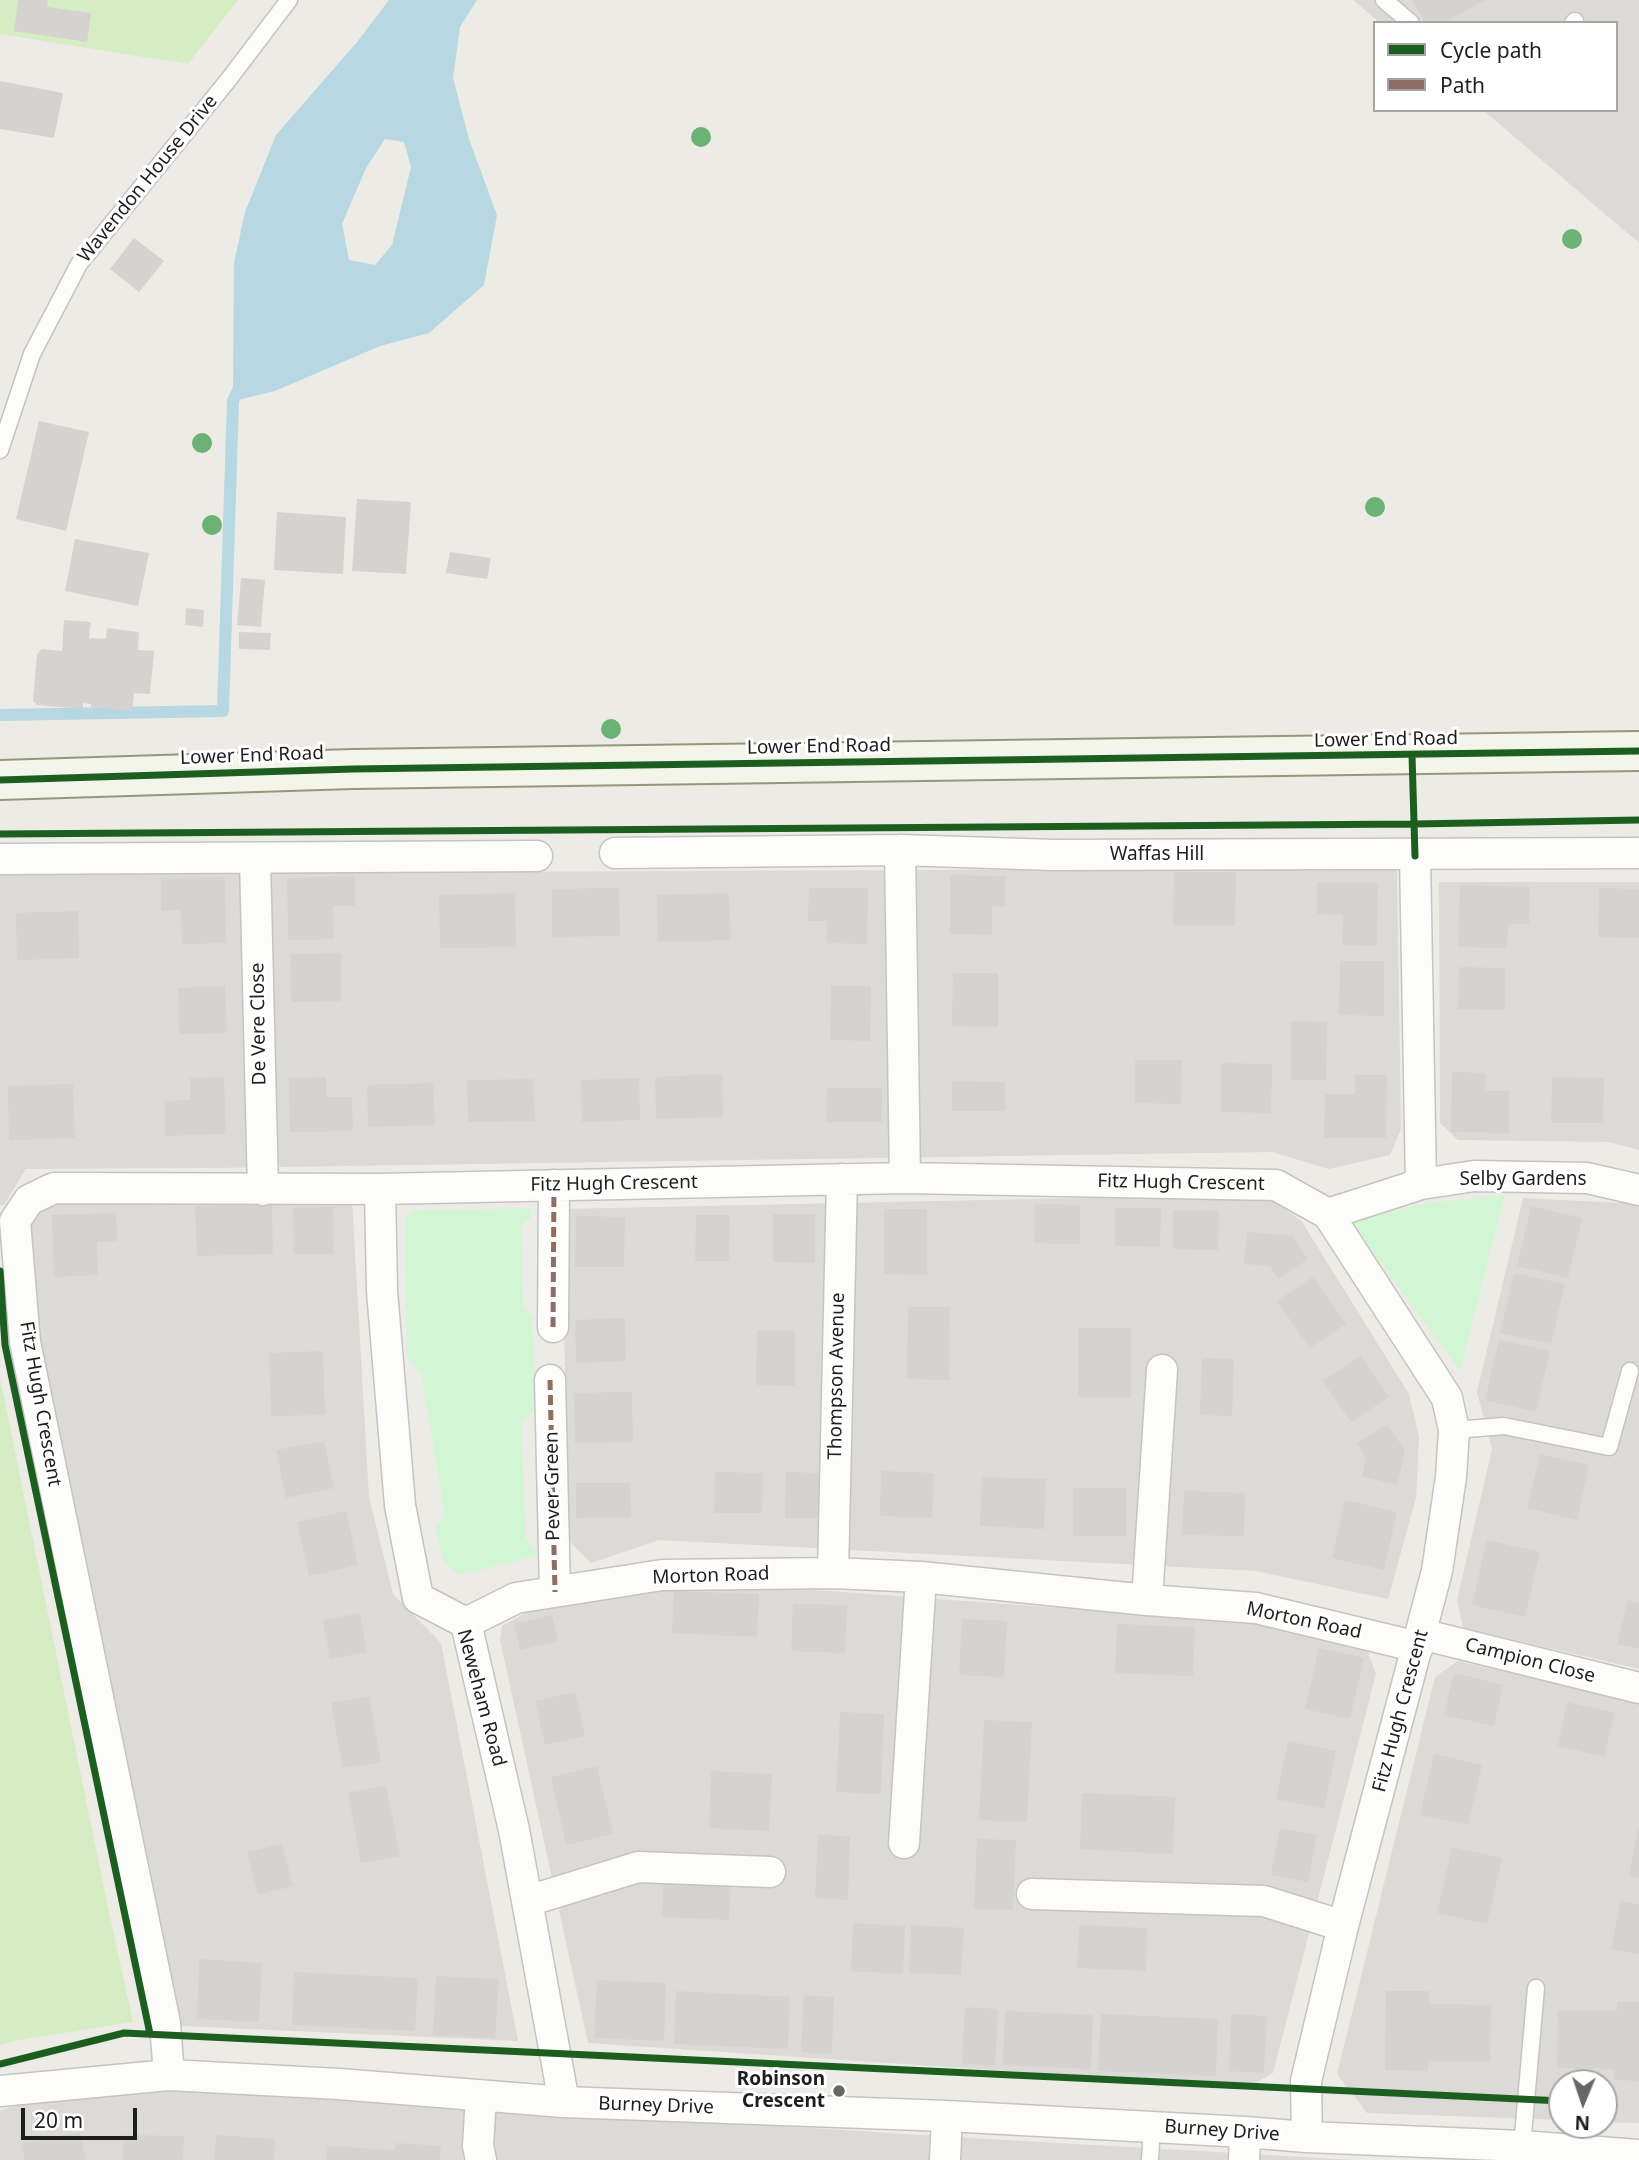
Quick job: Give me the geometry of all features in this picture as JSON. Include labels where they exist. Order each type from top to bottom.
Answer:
[{"type":"street","name":"Lower End Road","points":[[0,780],[353,769],[1639,751]]},
{"type":"street","name":"Waffas Hill","points":[[615,853],[900,850],[1054,855],[1415,856],[1639,853]]},
{"type":"street","points":[[900,850],[905,1178]]},
{"type":"street","points":[[0,859],[537,856]]},
{"type":"street","points":[[1415,856],[1421,1184]]},
{"type":"street","name":"De Vere Close","points":[[255,859],[263,1190]]},
{"type":"street","name":"Selby Gardens","points":[[1328,1214],[1421,1184],[1474,1176],[1587,1178],[1639,1190]]},
{"type":"street","name":"Fitz Hugh Crescent","points":[[169,2075],[165,2023],[25,1342],[15,1221],[29,1200],[54,1188],[380,1189],[905,1178],[1276,1185],[1328,1214],[1447,1398],[1454,1430],[1451,1477],[1437,1571],[1343,1926],[1306,2081],[1307,2137]]},
{"type":"street","name":"Thompson Avenue","points":[[833,1573],[842,1179]]},
{"type":"street","points":[[553,1327],[554,1185]]},
{"type":"street","name":"Neweham Road","points":[[380,1189],[382,1291],[400,1505],[418,1598],[466,1623],[511,1817],[564,2102]]},
{"type":"street","points":[[1147,1600],[1162,1370]]},
{"type":"street","name":"Pever Green","points":[[550,1380],[555,1592]]},
{"type":"street","name":"Morton Road","points":[[466,1623],[516,1598],[662,1575],[833,1573],[921,1577],[1256,1608],[1420,1640]]},
{"type":"street","points":[[904,1843],[921,1577]]},
{"type":"street","name":"Campion Close","points":[[1420,1640],[1639,1688]]},
{"type":"street","points":[[528,1901],[638,1867],[770,1872]]},
{"type":"street","points":[[1032,1894],[1264,1901],[1343,1926]]},
{"type":"street","name":"Burney Drive","points":[[0,2091],[169,2075],[338,2084],[564,2102],[947,2116],[1152,2127],[1244,2146],[1307,2137],[1522,2146],[1639,2155]]},
{"type":"street","points":[[481,2096],[478,2146],[481,2160]]},
{"type":"street","points":[[945,2160],[947,2116]]},
{"type":"lane","name":"Wavendon House Drive","points":[[0,450],[32,354],[79,264],[229,79],[289,0]]},
{"type":"lane","points":[[1384,0],[1409,21]]},
{"type":"lane","points":[[1454,1430],[1504,1426],[1609,1447],[1630,1371]]},
{"type":"lane","points":[[1522,2146],[1536,1988]]},
{"type":"lane","points":[[1150,2160],[1152,2127]]},
{"type":"shaded area","points":[[1353,0],[1639,0],[1639,243],[1485,112],[1618,112],[1618,21],[1378,21]]},
{"type":"shaded area","points":[[1397,868],[1401,1129],[1390,1155],[1329,1169],[1272,1152],[26,1169],[4,1205],[0,1205],[0,874]]},
{"type":"shaded area","points":[[1439,882],[1639,882],[1639,1150],[1609,1142],[1458,1140],[1440,1123]]},
{"type":"shaded area","points":[[1266,1194],[1302,1222],[1409,1394],[1419,1437],[1416,1498],[1388,1599],[1256,1571],[659,1540],[591,1563],[568,1540],[562,1209]]},
{"type":"shaded area","points":[[1523,1198],[1639,1204],[1639,1669],[1463,1628],[1457,1600],[1492,1449],[1477,1392]]},
{"type":"shaded area","points":[[352,1200],[369,1497],[393,1594],[441,1643],[518,2041],[182,2026],[41,1350],[27,1224],[35,1209],[59,1201]]},
{"type":"shaded area","points":[[694,1581],[1263,1623],[1366,1647],[1376,1674],[1273,2073],[1249,2087],[588,2043],[500,1640],[502,1626],[542,1604]]},
{"type":"shaded area","points":[[1458,1661],[1639,1703],[1639,2123],[1618,2122],[1618,2069],[1548,2069],[1548,2119],[1367,2113],[1337,2074],[1435,1677]]},
{"type":"shaded area","points":[[169,2087],[1356,2160],[0,2160],[0,2111],[77,2096]]},
{"type":"green space","points":[[0,0],[238,0],[188,64],[0,34]]},
{"type":"green space","points":[[1505,1195],[1460,1371],[1351,1222],[1426,1203]]},
{"type":"green space","points":[[531,1208],[530,1219],[522,1224],[523,1305],[532,1317],[536,1410],[521,1421],[526,1539],[535,1549],[536,1556],[460,1575],[444,1562],[435,1527],[445,1516],[421,1373],[407,1357],[405,1219],[413,1211]]},
{"type":"green space","points":[[0,1378],[133,2022],[0,2045]]},
{"type":"water","points":[[389,0],[477,0],[460,27],[453,78],[469,139],[497,215],[484,285],[429,333],[380,346],[275,391],[233,401],[234,263],[245,212],[276,135],[357,42]],"holes":[[[385,139],[404,142],[411,167],[392,245],[375,265],[349,260],[342,224],[366,168]]]},
{"type":"building","points":[[18,0],[48,0],[47,7],[91,13],[87,42],[14,31]]},
{"type":"building","points":[[1412,0],[1485,0],[1448,21],[1424,21]]},
{"type":"building","points":[[0,81],[63,93],[54,138],[0,129]]},
{"type":"building","points":[[134,238],[164,261],[139,292],[110,269]]},
{"type":"building","points":[[39,421],[89,432],[66,531],[16,519]]},
{"type":"building","points":[[357,499],[411,502],[406,574],[352,571]]},
{"type":"building","points":[[277,512],[346,517],[343,574],[274,570]]},
{"type":"building","points":[[75,539],[149,553],[138,606],[65,591]]},
{"type":"building","points":[[450,552],[491,558],[487,579],[446,573]]},
{"type":"building","points":[[241,578],[265,580],[261,627],[237,625]]},
{"type":"building","points":[[186,608],[204,610],[203,627],[185,625]]},
{"type":"building","points":[[64,620],[91,622],[89,638],[106,639],[107,628],[139,632],[138,650],[154,651],[150,694],[134,693],[132,711],[91,707],[91,704],[83,703],[83,709],[37,705],[33,701],[37,654],[42,649],[62,651]]},
{"type":"building","points":[[239,632],[271,633],[270,650],[239,649]]},
{"type":"building","points":[[1174,872],[1236,872],[1235,926],[1173,925]]},
{"type":"building","points":[[950,875],[1005,876],[1005,907],[992,906],[992,935],[950,934]]},
{"type":"building","points":[[355,876],[355,906],[333,906],[334,939],[288,940],[287,878]]},
{"type":"building","points":[[225,877],[226,943],[182,944],[181,910],[161,911],[161,878]]},
{"type":"building","points":[[1317,882],[1378,883],[1377,946],[1342,945],[1343,915],[1317,914]]},
{"type":"building","points":[[1460,885],[1530,887],[1529,924],[1508,924],[1507,948],[1458,947]]},
{"type":"building","points":[[619,888],[620,936],[552,937],[552,889]]},
{"type":"building","points":[[809,888],[868,888],[867,944],[827,943],[827,921],[808,921]]},
{"type":"building","points":[[1599,888],[1639,889],[1639,938],[1598,937]]},
{"type":"building","points":[[515,893],[516,947],[440,948],[439,895]]},
{"type":"building","points":[[729,893],[731,940],[658,942],[657,895]]},
{"type":"building","points":[[78,911],[79,958],[17,960],[16,913]]},
{"type":"building","points":[[341,953],[341,1001],[291,1002],[290,954]]},
{"type":"building","points":[[1340,961],[1384,961],[1384,1016],[1339,1015]]},
{"type":"building","points":[[1459,967],[1505,968],[1505,1010],[1458,1009]]},
{"type":"building","points":[[953,973],[998,973],[998,1027],[952,1026]]},
{"type":"building","points":[[225,986],[227,1033],[179,1034],[178,988]]},
{"type":"building","points":[[831,986],[871,986],[870,1041],[830,1040]]},
{"type":"building","points":[[1291,1021],[1327,1022],[1326,1080],[1291,1080]]},
{"type":"building","points":[[1135,1060],[1182,1060],[1181,1104],[1135,1103]]},
{"type":"building","points":[[1221,1063],[1272,1064],[1271,1113],[1221,1112]]},
{"type":"building","points":[[1452,1072],[1486,1073],[1485,1091],[1509,1091],[1509,1133],[1451,1132]]},
{"type":"building","points":[[722,1074],[723,1117],[656,1119],[655,1077]]},
{"type":"building","points":[[1355,1075],[1387,1075],[1386,1138],[1324,1138],[1325,1094],[1355,1094]]},
{"type":"building","points":[[224,1077],[226,1134],[165,1136],[165,1101],[190,1100],[190,1078]]},
{"type":"building","points":[[326,1077],[326,1097],[352,1097],[353,1131],[290,1132],[289,1078]]},
{"type":"building","points":[[1552,1077],[1604,1078],[1603,1123],[1551,1123]]},
{"type":"building","points":[[639,1078],[640,1120],[582,1122],[581,1080]]},
{"type":"building","points":[[533,1079],[535,1121],[468,1122],[467,1080]]},
{"type":"building","points":[[952,1081],[1005,1082],[1005,1111],[952,1111]]},
{"type":"building","points":[[433,1083],[435,1125],[368,1127],[367,1085]]},
{"type":"building","points":[[73,1084],[75,1138],[9,1140],[8,1086]]},
{"type":"building","points":[[827,1088],[882,1088],[882,1122],[826,1122]]},
{"type":"building","points":[[272,1204],[273,1254],[197,1256],[195,1206]]},
{"type":"building","points":[[1035,1204],[1080,1205],[1080,1244],[1034,1243]]},
{"type":"building","points":[[1531,1206],[1582,1218],[1568,1278],[1517,1266]]},
{"type":"building","points":[[333,1207],[334,1254],[294,1254],[293,1208]]},
{"type":"building","points":[[1115,1208],[1161,1208],[1160,1247],[1115,1246]]},
{"type":"building","points":[[884,1209],[927,1209],[927,1275],[884,1274]]},
{"type":"building","points":[[1173,1210],[1219,1211],[1218,1250],[1173,1249]]},
{"type":"building","points":[[116,1213],[117,1241],[97,1242],[98,1275],[54,1277],[52,1215]]},
{"type":"building","points":[[773,1214],[815,1214],[815,1263],[773,1262]]},
{"type":"building","points":[[696,1215],[730,1215],[729,1261],[695,1261]]},
{"type":"building","points":[[576,1216],[625,1217],[624,1267],[575,1267]]},
{"type":"building","points":[[1247,1232],[1292,1236],[1308,1259],[1278,1279],[1270,1266],[1244,1264]]},
{"type":"building","points":[[1514,1273],[1565,1284],[1551,1344],[1500,1333]]},
{"type":"building","points":[[1313,1277],[1346,1324],[1310,1348],[1277,1301]]},
{"type":"building","points":[[908,1307],[950,1307],[949,1380],[907,1379]]},
{"type":"building","points":[[625,1318],[626,1361],[576,1363],[575,1320]]},
{"type":"building","points":[[1078,1328],[1131,1328],[1131,1398],[1078,1397]]},
{"type":"building","points":[[757,1330],[795,1331],[795,1386],[756,1385]]},
{"type":"building","points":[[1499,1340],[1550,1351],[1536,1412],[1485,1400]]},
{"type":"building","points":[[323,1351],[325,1415],[271,1416],[269,1353]]},
{"type":"building","points":[[1361,1356],[1389,1397],[1351,1422],[1323,1381]]},
{"type":"building","points":[[1202,1358],[1234,1359],[1232,1416],[1200,1415]]},
{"type":"building","points":[[632,1392],[633,1442],[575,1443],[574,1393]]},
{"type":"building","points":[[1387,1424],[1405,1451],[1397,1485],[1362,1476],[1366,1457],[1357,1444]]},
{"type":"building","points":[[324,1441],[334,1488],[286,1498],[276,1450]]},
{"type":"building","points":[[1540,1454],[1589,1465],[1577,1520],[1527,1508]]},
{"type":"building","points":[[881,1471],[934,1473],[932,1518],[880,1516]]},
{"type":"building","points":[[715,1472],[763,1473],[762,1513],[714,1513]]},
{"type":"building","points":[[786,1472],[819,1473],[819,1518],[785,1518]]},
{"type":"building","points":[[982,1477],[1046,1479],[1044,1529],[980,1526]]},
{"type":"building","points":[[576,1483],[630,1483],[631,1517],[576,1518]]},
{"type":"building","points":[[1073,1488],[1126,1488],[1126,1536],[1073,1536]]},
{"type":"building","points":[[1184,1491],[1245,1493],[1244,1536],[1182,1535]]},
{"type":"building","points":[[1345,1500],[1397,1512],[1384,1570],[1332,1558]]},
{"type":"building","points":[[346,1511],[358,1565],[309,1576],[297,1522]]},
{"type":"building","points":[[1487,1540],[1540,1552],[1525,1617],[1472,1605]]},
{"type":"building","points":[[674,1591],[759,1594],[757,1637],[672,1633]]},
{"type":"building","points":[[1628,1600],[1639,1603],[1639,1649],[1617,1644]]},
{"type":"building","points":[[793,1604],[847,1605],[845,1653],[791,1651]]},
{"type":"building","points":[[360,1613],[367,1652],[330,1659],[323,1620]]},
{"type":"building","points":[[552,1615],[558,1641],[520,1650],[514,1624]]},
{"type":"building","points":[[962,1619],[1007,1621],[1004,1677],[959,1675]]},
{"type":"building","points":[[1117,1624],[1195,1627],[1193,1676],[1115,1673]]},
{"type":"building","points":[[1319,1648],[1364,1658],[1350,1719],[1305,1709]]},
{"type":"building","points":[[1454,1673],[1503,1685],[1494,1726],[1444,1715]]},
{"type":"building","points":[[575,1692],[585,1736],[545,1745],[535,1701]]},
{"type":"building","points":[[369,1696],[381,1762],[343,1768],[331,1703]]},
{"type":"building","points":[[1567,1702],[1615,1713],[1604,1757],[1558,1746]]},
{"type":"building","points":[[840,1712],[884,1714],[881,1794],[836,1792]]},
{"type":"building","points":[[984,1720],[1032,1722],[1027,1822],[979,1820]]},
{"type":"building","points":[[1288,1741],[1336,1751],[1324,1809],[1276,1799]]},
{"type":"building","points":[[1434,1754],[1482,1765],[1468,1825],[1420,1815]]},
{"type":"building","points":[[597,1766],[613,1834],[566,1845],[551,1777]]},
{"type":"building","points":[[711,1771],[772,1774],[769,1831],[709,1828]]},
{"type":"building","points":[[386,1785],[400,1856],[361,1863],[348,1793]]},
{"type":"building","points":[[1082,1793],[1175,1797],[1173,1854],[1080,1849]]},
{"type":"building","points":[[1280,1828],[1317,1835],[1308,1882],[1271,1875]]},
{"type":"building","points":[[1639,1830],[1639,1878],[1629,1876]]},
{"type":"building","points":[[818,1835],[850,1836],[848,1900],[815,1898]]},
{"type":"building","points":[[977,1839],[1016,1840],[1013,1910],[974,1909]]},
{"type":"building","points":[[282,1844],[293,1886],[258,1895],[247,1852]]},
{"type":"building","points":[[1452,1847],[1502,1858],[1487,1924],[1437,1913]]},
{"type":"building","points":[[664,1875],[731,1878],[729,1920],[662,1917]]},
{"type":"building","points":[[1621,1901],[1639,1905],[1639,1954],[1611,1949]]},
{"type":"building","points":[[853,1923],[905,1926],[903,1974],[851,1971]]},
{"type":"building","points":[[911,1925],[964,1928],[961,1975],[909,1973]]},
{"type":"building","points":[[1079,1925],[1147,1928],[1146,1971],[1077,1968]]},
{"type":"building","points":[[199,1959],[262,1963],[259,2022],[197,2019]]},
{"type":"building","points":[[294,1972],[418,1978],[415,2031],[292,2025]]},
{"type":"building","points":[[436,1976],[499,1979],[495,2038],[433,2035]]},
{"type":"building","points":[[597,1980],[666,1983],[664,2041],[594,2038]]},
{"type":"building","points":[[676,1991],[790,1997],[788,2049],[674,2044]]},
{"type":"building","points":[[1386,1991],[1429,1991],[1429,2004],[1491,2005],[1490,2062],[1429,2061],[1428,2071],[1385,2070]]},
{"type":"building","points":[[804,1995],[834,1997],[832,2054],[801,2052]]},
{"type":"building","points":[[1617,2002],[1639,2002],[1639,2081],[1618,2080],[1618,2069],[1557,2068],[1558,2010],[1617,2011]]},
{"type":"building","points":[[965,2007],[998,2009],[995,2066],[962,2064]]},
{"type":"building","points":[[1005,2011],[1093,2015],[1091,2069],[1003,2065]]},
{"type":"building","points":[[1101,2014],[1218,2019],[1216,2076],[1098,2071]]},
{"type":"building","points":[[1231,2014],[1267,2016],[1264,2073],[1229,2071]]},
{"type":"building","points":[[80,2132],[86,2160],[25,2160],[21,2144]]},
{"type":"building","points":[[124,2135],[184,2136],[183,2160],[123,2160]]},
{"type":"building","points":[[216,2135],[275,2139],[274,2160],[214,2160]]},
{"type":"building","points":[[395,2143],[441,2146],[440,2160],[326,2160],[327,2146],[395,2150]]},
{"type":"waterway","points":[[0,715],[223,711],[233,401],[240,386]]},
{"type":"marked path","points":[[553,1327],[554,1185]]},
{"type":"marked path","points":[[550,1380],[555,1592]]},
{"type":"cycle path","points":[[0,780],[353,769],[1639,751]]},
{"type":"cycle path","points":[[1412,755],[1415,856]]},
{"type":"cycle path","points":[[0,834],[1639,820]]},
{"type":"cycle path","points":[[0,1271],[5,1345],[150,2034]]},
{"type":"cycle path","points":[[0,2064],[124,2033],[1548,2100]]},
{"type":"place","name":"Robinson Crescent","points":[[839,2091]]}]
